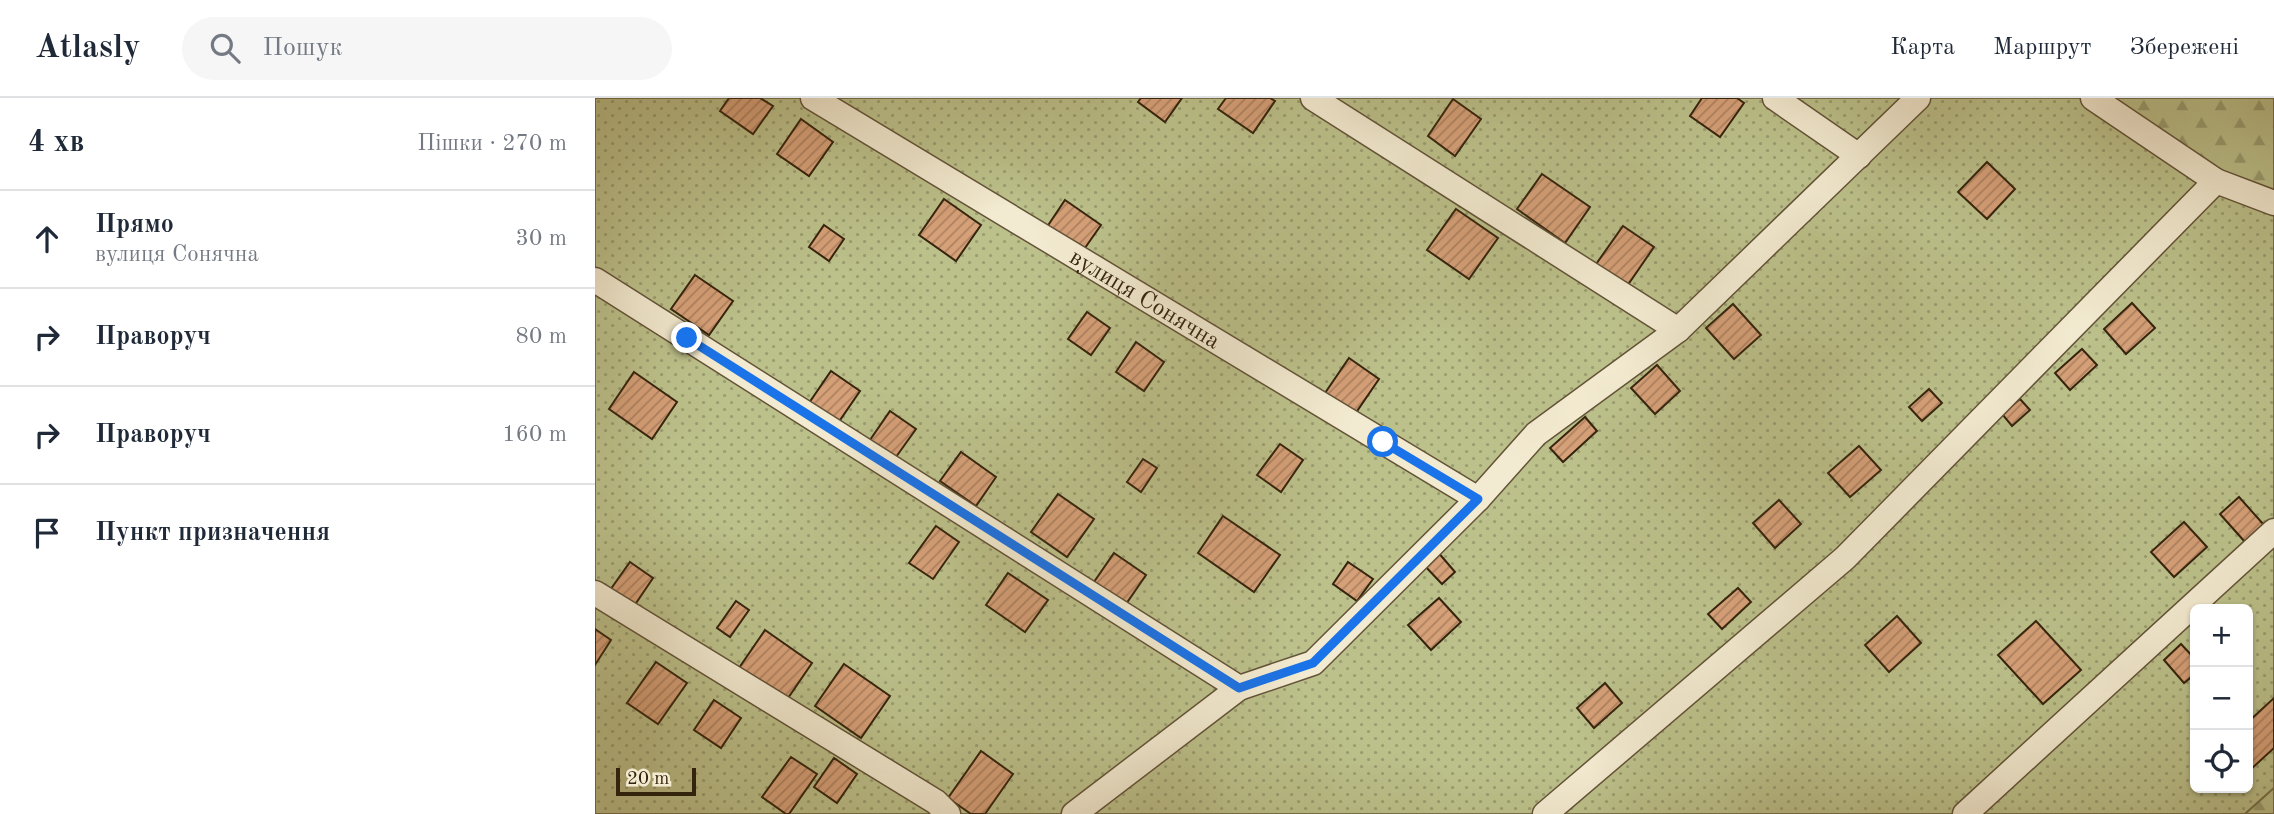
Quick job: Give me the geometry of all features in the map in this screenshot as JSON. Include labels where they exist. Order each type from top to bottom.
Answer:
[{"type":"street","name":"вулиця Сонячна","points":[[813,98],[1478,499]]},
{"type":"street","points":[[1313,98],[1678,330]]},
{"type":"street","points":[[1775,98],[1859,156]]},
{"type":"street","points":[[1074,814],[1239,688],[1313,663],[1478,499],[1536,434],[1678,330],[1918,98]]},
{"type":"street","points":[[2093,98],[2216,181],[2274,204]]},
{"type":"street","points":[[1545,814],[1845,558],[2216,181]]},
{"type":"street","points":[[595,280],[1239,688]]},
{"type":"street","points":[[1965,814],[2274,531]]},
{"type":"street","points":[[595,593],[936,802],[948,814]]},
{"type":"green space","points":[[595,98],[2093,98],[2274,203],[2274,788],[2245,814],[595,814]]},
{"type":"green space","points":[[2093,98],[2274,98],[2274,203]]},
{"type":"green space","points":[[2274,788],[2274,814],[2245,814]]},
{"type":"building","points":[[729,98],[760,98],[773,106],[753,134],[720,111]]},
{"type":"building","points":[[1141,98],[1182,98],[1165,122],[1138,102]]},
{"type":"building","points":[[1226,98],[1270,98],[1275,101],[1253,133],[1218,109]]},
{"type":"building","points":[[1702,98],[1737,98],[1744,103],[1720,137],[1690,116]]},
{"type":"building","points":[[1453,99],[1481,119],[1455,156],[1428,136]]},
{"type":"building","points":[[801,119],[833,142],[809,176],[777,154]]},
{"type":"building","points":[[1987,162],[2015,189],[1987,219],[1958,192]]},
{"type":"building","points":[[1542,174],[1590,207],[1565,243],[1517,209]]},
{"type":"building","points":[[944,199],[981,225],[956,261],[919,235]]},
{"type":"building","points":[[1065,200],[1101,225],[1080,255],[1045,230]]},
{"type":"building","points":[[1456,209],[1498,238],[1469,279],[1427,250]]},
{"type":"building","points":[[824,225],[844,239],[829,261],[809,247]]},
{"type":"building","points":[[1623,226],[1654,247],[1625,289],[1594,267]]},
{"type":"building","points":[[695,275],[733,301],[709,335],[671,309]]},
{"type":"building","points":[[2132,303],[2155,328],[2126,354],[2104,329]]},
{"type":"building","points":[[1733,304],[1761,335],[1734,359],[1706,328]]},
{"type":"building","points":[[1087,312],[1110,328],[1091,355],[1068,339]]},
{"type":"building","points":[[1136,342],[1164,362],[1144,391],[1116,372]]},
{"type":"building","points":[[2082,349],[2097,365],[2070,390],[2055,373]]},
{"type":"building","points":[[1349,358],[1379,379],[1353,417],[1323,396]]},
{"type":"building","points":[[1657,365],[1680,391],[1655,414],[1631,388]]},
{"type":"building","points":[[831,371],[860,391],[838,423],[809,403]]},
{"type":"building","points":[[634,372],[677,402],[652,439],[609,409]]},
{"type":"building","points":[[1929,389],[1942,403],[1922,421],[1909,407]]},
{"type":"building","points":[[2020,399],[2030,410],[2012,426],[2002,414]]},
{"type":"building","points":[[890,411],[916,429],[896,457],[870,440]]},
{"type":"building","points":[[1585,417],[1597,431],[1563,462],[1550,448]]},
{"type":"building","points":[[1280,444],[1303,460],[1281,492],[1257,475]]},
{"type":"building","points":[[1859,446],[1881,470],[1850,497],[1828,473]]},
{"type":"building","points":[[961,452],[996,477],[976,506],[940,481]]},
{"type":"building","points":[[1143,459],[1157,468],[1141,492],[1127,482]]},
{"type":"building","points":[[1058,494],[1094,519],[1067,557],[1031,532]]},
{"type":"building","points":[[2239,497],[2264,525],[2245,542],[2220,514]]},
{"type":"building","points":[[1779,500],[1801,524],[1775,548],[1753,523]]},
{"type":"building","points":[[1223,516],[1280,555],[1254,592],[1198,553]]},
{"type":"building","points":[[2184,522],[2207,547],[2174,577],[2151,552]]},
{"type":"building","points":[[936,526],[959,542],[933,579],[909,563]]},
{"type":"building","points":[[1437,551],[1455,572],[1442,584],[1423,564]]},
{"type":"building","points":[[1114,553],[1146,575],[1126,604],[1094,582]]},
{"type":"building","points":[[630,562],[653,578],[632,609],[608,593]]},
{"type":"building","points":[[1348,562],[1373,579],[1357,601],[1333,584]]},
{"type":"building","points":[[1008,573],[1048,600],[1025,632],[986,605]]},
{"type":"building","points":[[1738,588],[1751,602],[1722,629],[1708,614]]},
{"type":"building","points":[[1439,598],[1461,622],[1431,650],[1408,625]]},
{"type":"building","points":[[736,601],[749,610],[730,637],[717,628]]},
{"type":"building","points":[[1897,616],[1921,643],[1889,672],[1865,645]]},
{"type":"building","points":[[2036,621],[2081,670],[2043,704],[1998,655]]},
{"type":"building","points":[[595,629],[611,640],[595,665]]},
{"type":"building","points":[[765,630],[812,663],[786,701],[739,668]]},
{"type":"building","points":[[2181,644],[2190,654],[2190,678],[2184,683],[2164,660]]},
{"type":"building","points":[[656,662],[687,683],[658,724],[627,703]]},
{"type":"building","points":[[844,664],[890,696],[861,738],[815,706]]},
{"type":"building","points":[[1605,683],[1622,703],[1594,728],[1577,708]]},
{"type":"building","points":[[2274,698],[2274,748],[2253,767],[2253,730],[2253,717]]},
{"type":"building","points":[[714,700],[741,718],[721,748],[694,730]]},
{"type":"building","points":[[981,751],[1013,774],[985,814],[971,814],[948,798]]},
{"type":"building","points":[[791,757],[817,774],[789,814],[786,814],[762,797]]},
{"type":"building","points":[[834,758],[857,774],[837,803],[814,787]]},
{"type":"route","points":[[687,338],[1239,688],[1313,663],[1478,499],[1383,442]]}]
